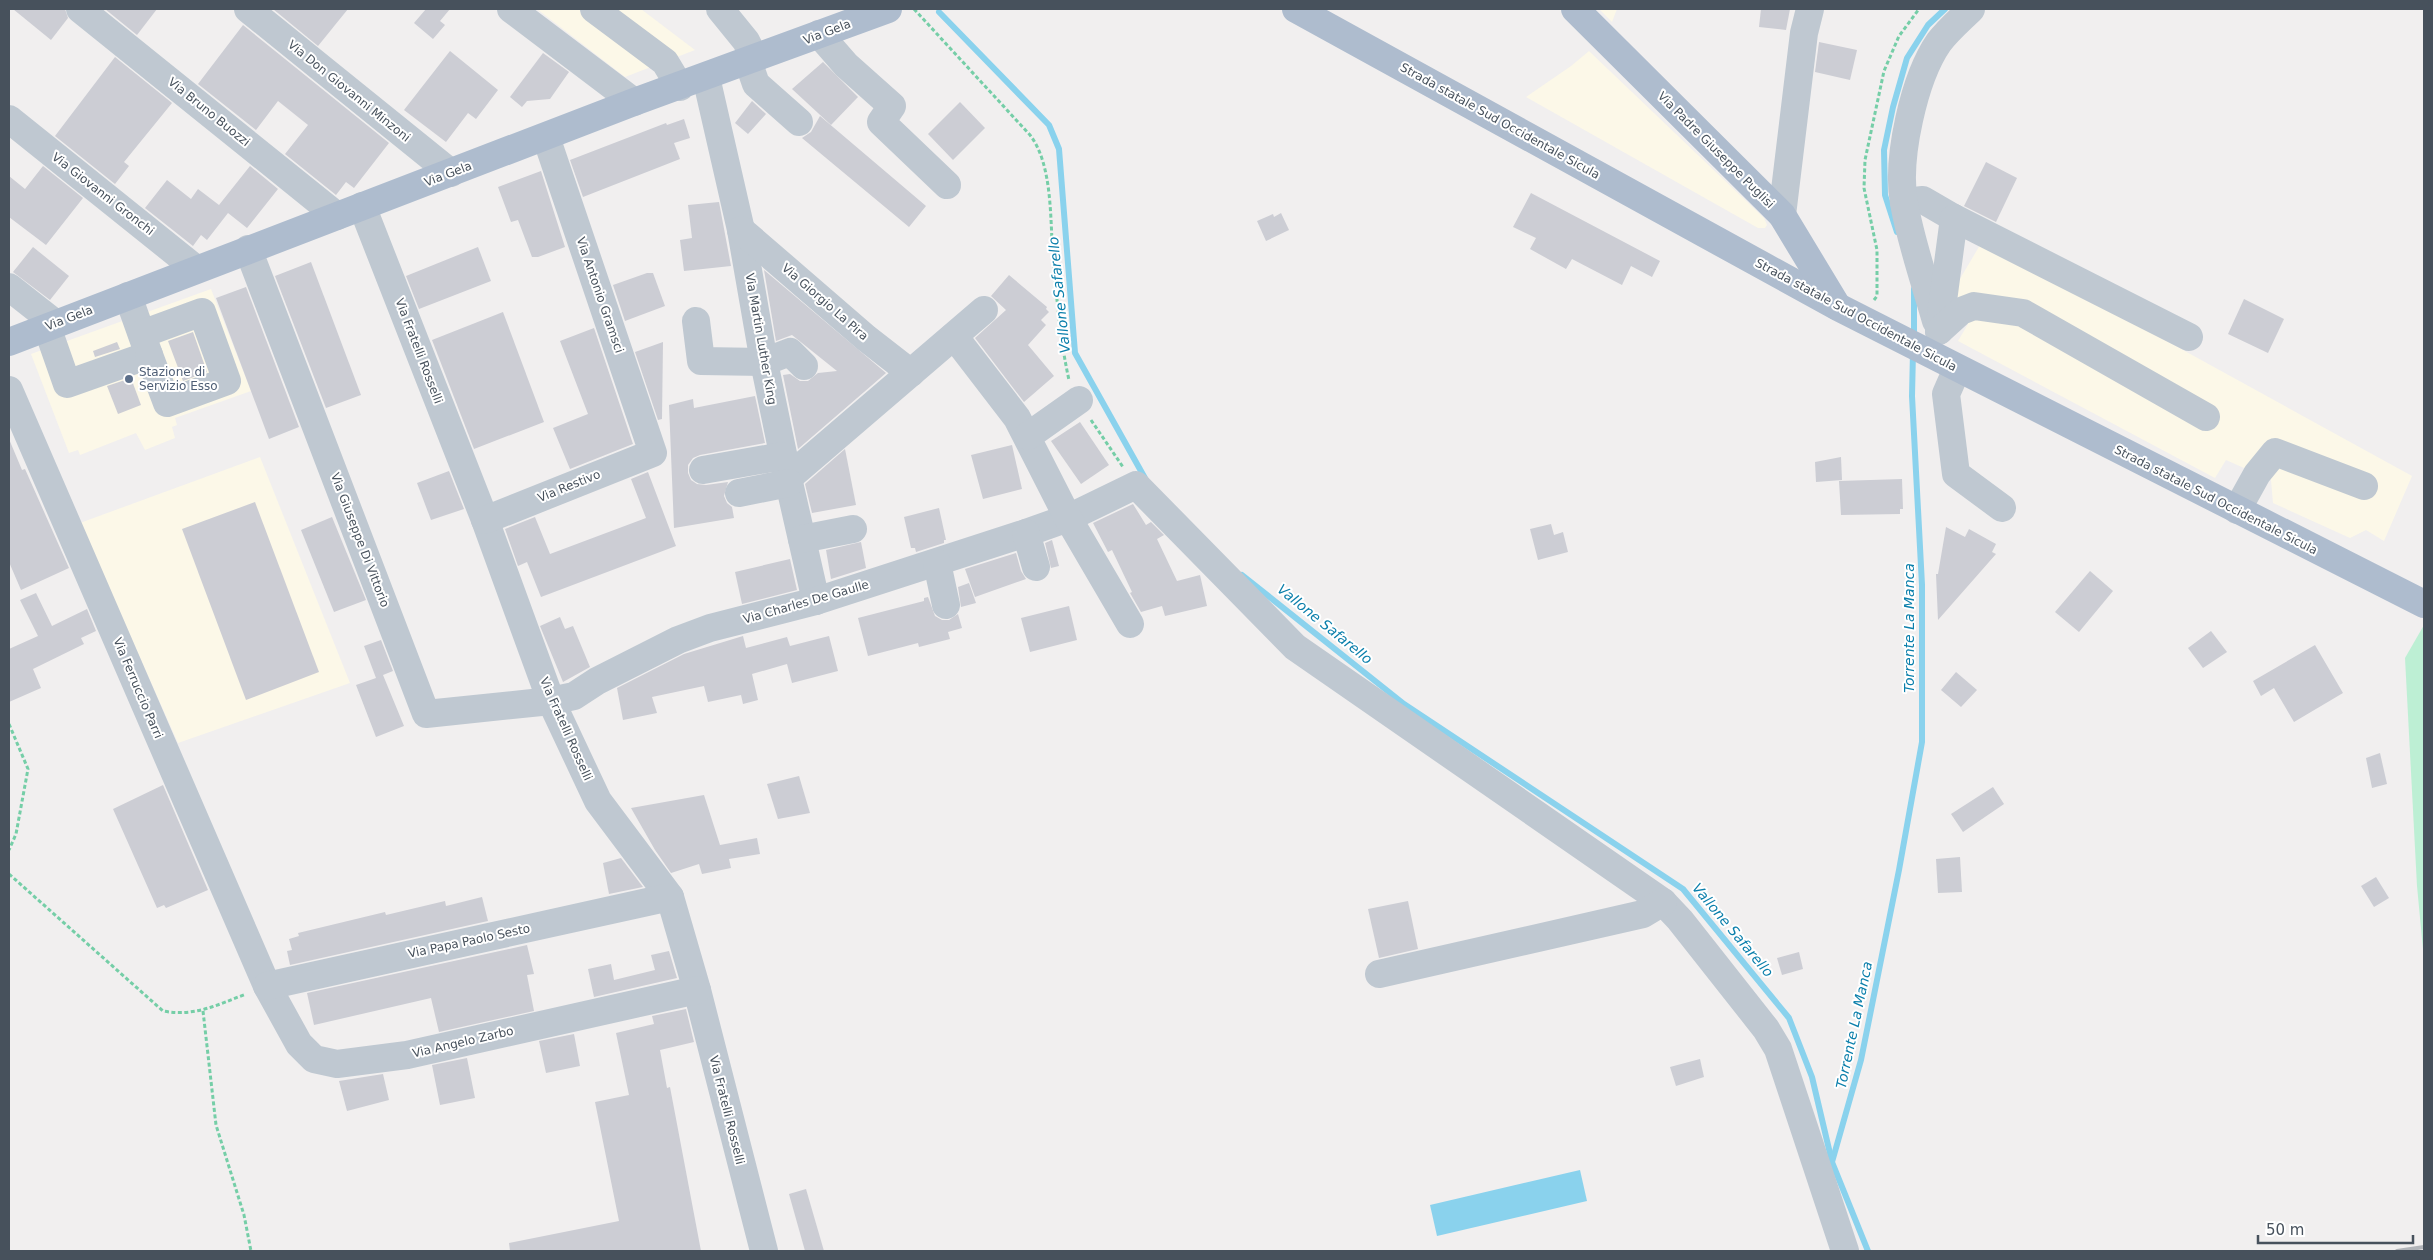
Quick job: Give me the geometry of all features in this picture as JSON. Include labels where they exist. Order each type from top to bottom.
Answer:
[{"type":"main road","name":"Via Gela","points":[[9,342],[634,102],[680,87],[888,9]]},
{"type":"main road","name":"Strada statale Sud Occidentale Sicula","points":[[1296,9],[1838,307],[1925,345],[1957,369],[2424,604]]},
{"type":"main road","name":"Via Padre Giuseppe Puglisi","points":[[1578,10],[1782,215],[1838,307]]},
{"type":"street","name":"Via Bruno Buozzi","points":[[80,9],[337,216]]},
{"type":"street","name":"Via Don Giovanni Minzoni","points":[[248,9],[451,173]]},
{"type":"street","points":[[511,9],[634,102]]},
{"type":"street","points":[[594,9],[665,62],[680,87]]},
{"type":"street","points":[[720,9],[746,41],[756,84],[799,122]]},
{"type":"street","points":[[1782,215],[1804,33],[1810,9]]},
{"type":"street","points":[[1925,345],[1904,202],[1906,144],[1914,95],[1925,67],[1940,41],[1971,9]]},
{"type":"street","points":[[820,34],[846,65],[892,106],[882,122],[947,186]]},
{"type":"street","name":"Via Martin Luther King","points":[[706,77],[741,230],[764,362],[816,600]]},
{"type":"street","name":"Via Giovanni Gronchi","points":[[9,120],[196,269]]},
{"type":"street","name":"Via Antonio Gramsci","points":[[546,137],[653,453]]},
{"type":"street","points":[[1904,202],[1924,200],[1954,218],[2189,337]]},
{"type":"street","name":"Via Fratelli Rosselli","points":[[362,206],[485,520],[551,701],[598,801],[670,897],[697,990],[755,1250]]},
{"type":"street","points":[[1925,345],[1954,218]]},
{"type":"street","name":"Via Giorgio La Pira","points":[[741,230],[866,338],[911,373]]},
{"type":"street","name":"Via Giuseppe Di Vittorio","points":[[248,249],[426,714],[551,701]]},
{"type":"street","points":[[9,287],[51,325],[67,384],[146,345],[128,296]]},
{"type":"street","points":[[1925,345],[1961,312],[1974,306],[2023,313],[2206,417]]},
{"type":"street","points":[[739,493],[787,472],[911,373],[984,310]]},
{"type":"street","points":[[696,321],[700,361],[764,362],[790,352],[804,366]]},
{"type":"street","points":[[954,336],[1017,418],[1028,436],[1068,518],[1130,624]]},
{"type":"street","points":[[1957,369],[1946,394],[1956,474],[2002,508]]},
{"type":"street","name":"Via Ferruccio Parri","points":[[9,390],[267,986]]},
{"type":"street","points":[[1028,436],[1079,400]]},
{"type":"street","points":[[2237,510],[2257,474],[2275,452],[2364,486]]},
{"type":"street","name":"Via Restivo","points":[[485,520],[653,453]]},
{"type":"street","points":[[704,470],[787,472]]},
{"type":"street","points":[[1136,485],[1295,647],[1663,902],[1680,920],[1766,1029],[1778,1049],[1845,1251]]},
{"type":"street","name":"Via Charles De Gaulle","points":[[551,701],[574,696],[597,681],[678,640],[710,628],[816,600],[937,563],[1068,518],[1136,485]]},
{"type":"street","points":[[802,539],[853,529]]},
{"type":"street","points":[[1026,533],[1036,567]]},
{"type":"street","points":[[937,563],[946,605]]},
{"type":"street","name":"Via Papa Paolo Sesto","points":[[267,986],[670,897]]},
{"type":"street","points":[[1379,974],[1643,914],[1663,902]]},
{"type":"street","name":"Via Angelo Zarbo","points":[[267,986],[299,1044],[314,1059],[337,1064],[407,1055],[697,990]]},
{"type":"path","points":[[914,9],[1030,135],[1042,153],[1049,201],[1060,330],[1069,383],[1136,485]]},
{"type":"path","points":[[9,724],[28,769],[16,834],[9,850]]},
{"type":"path","points":[[9,874],[163,1011],[180,1015],[203,1011],[267,986]]},
{"type":"path","points":[[203,1011],[216,1125],[244,1215],[250,1251]]},
{"type":"shaded area","points":[[537,9],[641,9],[695,50],[625,77]]},
{"type":"shaded area","points":[[1599,9],[1617,9],[1612,22]]},
{"type":"shaded area","points":[[1589,51],[1764,218],[1767,225],[1765,228],[1758,228],[1526,97]]},
{"type":"shaded area","points":[[1983,240],[2412,476],[2384,541],[2366,530],[2350,538],[2273,503],[2271,480],[2226,460],[2215,478],[1958,341],[1968,324],[1951,294]]},
{"type":"shaded area","points":[[211,289],[251,391],[175,418],[177,425],[172,427],[175,438],[145,450],[136,433],[80,455],[78,450],[69,453],[31,354]]},
{"type":"shaded area","points":[[260,457],[350,683],[178,743],[80,523]]},
{"type":"green space","points":[[2424,625],[2424,960],[2417,886],[2405,658]]},
{"type":"water","points":[[1580,1170],[1587,1201],[1437,1236],[1430,1205]]},
{"type":"building","points":[[13,9],[65,9],[68,18],[51,40]]},
{"type":"building","points":[[105,9],[157,9],[137,35]]},
{"type":"building","points":[[273,9],[348,9],[318,46]]},
{"type":"building","points":[[426,9],[450,9],[440,21],[445,25],[433,39],[414,23]]},
{"type":"building","points":[[1761,9],[1790,9],[1786,30],[1759,27]]},
{"type":"building","points":[[243,25],[389,143],[354,188],[346,182],[336,195],[285,154],[308,125],[278,101],[256,130],[198,84]]},
{"type":"building","points":[[1819,42],[1857,50],[1850,80],[1815,72]]},
{"type":"building","points":[[450,51],[498,90],[476,119],[468,113],[446,142],[404,110]]},
{"type":"building","points":[[543,53],[569,72],[550,99],[527,101],[522,107],[510,97]]},
{"type":"building","points":[[115,57],[172,103],[124,162],[129,166],[115,184],[55,136]]},
{"type":"building","points":[[823,62],[858,97],[831,125],[792,89]]},
{"type":"building","points":[[752,101],[766,114],[748,134],[735,123]]},
{"type":"building","points":[[960,102],[985,128],[953,160],[928,134]]},
{"type":"building","points":[[820,116],[926,206],[909,227],[802,138],[811,132]]},
{"type":"building","points":[[684,119],[690,138],[674,143],[680,159],[583,197],[570,160],[666,123],[667,125]]},
{"type":"building","points":[[1986,162],[2017,178],[1996,222],[1964,206]]},
{"type":"building","points":[[43,166],[83,198],[46,245],[9,217],[9,176],[25,189]]},
{"type":"building","points":[[250,166],[278,189],[247,228],[228,213],[207,240],[201,235],[193,246],[145,208],[167,180],[191,199],[198,189],[219,205]]},
{"type":"building","points":[[541,171],[565,247],[538,257],[532,257],[518,220],[511,222],[498,187]]},
{"type":"building","points":[[1531,193],[1660,261],[1652,277],[1631,266],[1622,285],[1572,259],[1566,269],[1530,249],[1536,238],[1513,227]]},
{"type":"building","points":[[719,202],[731,266],[684,271],[680,240],[692,238],[688,205]]},
{"type":"building","points":[[1281,213],[1289,230],[1266,241],[1257,221],[1273,214],[1274,217]]},
{"type":"building","points":[[33,247],[69,276],[50,300],[13,272]]},
{"type":"building","points":[[478,247],[491,281],[419,309],[406,276]]},
{"type":"building","points":[[311,262],[361,395],[326,408],[275,276]]},
{"type":"building","points":[[764,270],[886,373],[798,449],[783,375],[790,374],[800,381],[808,381],[818,373],[837,371],[792,335],[776,341]]},
{"type":"building","points":[[647,273],[653,273],[665,306],[625,321],[613,285]]},
{"type":"building","points":[[1009,275],[1047,307],[1046,309],[1049,312],[1041,320],[1046,325],[1028,345],[1054,376],[1024,402],[975,338],[1006,310],[991,296]]},
{"type":"building","points":[[246,287],[299,427],[269,439],[216,298]]},
{"type":"building","points":[[2244,299],[2284,319],[2268,353],[2228,334]]},
{"type":"building","points":[[503,312],[544,422],[474,449],[432,340]]},
{"type":"building","points":[[594,328],[633,444],[570,469],[553,428],[588,414],[560,341]]},
{"type":"building","points":[[193,332],[207,372],[183,381],[168,341]]},
{"type":"building","points":[[117,342],[120,349],[95,357],[93,351]]},
{"type":"building","points":[[663,342],[662,419],[658,420],[635,352]]},
{"type":"building","points":[[131,378],[141,405],[118,414],[107,386]]},
{"type":"building","points":[[755,396],[765,443],[700,455],[693,458],[688,465],[688,473],[691,480],[697,484],[706,485],[728,482],[724,496],[727,503],[732,507],[734,518],[674,528],[669,405],[693,399],[694,408]]},
{"type":"building","points":[[1080,422],[1109,465],[1081,484],[1051,441]]},
{"type":"building","points":[[9,439],[22,470],[25,469],[69,568],[21,590],[9,562]]},
{"type":"building","points":[[1012,445],[1022,489],[983,499],[971,455]]},
{"type":"building","points":[[845,449],[856,505],[812,513],[805,484]]},
{"type":"building","points":[[1841,457],[1842,480],[1816,482],[1815,462]]},
{"type":"building","points":[[449,471],[464,509],[431,520],[417,483]]},
{"type":"building","points":[[648,472],[676,546],[541,597],[527,562],[518,566],[505,529],[535,517],[550,554],[646,518],[631,479]]},
{"type":"building","points":[[1902,479],[1903,509],[1900,509],[1900,514],[1841,515],[1839,481]]},
{"type":"building","points":[[255,502],[319,672],[246,700],[182,529]]},
{"type":"building","points":[[1133,504],[1146,525],[1151,522],[1164,535],[1157,539],[1177,581],[1200,575],[1207,606],[1165,616],[1162,606],[1141,612],[1130,593],[1132,592],[1112,550],[1108,552],[1093,523]]},
{"type":"building","points":[[939,508],[946,540],[944,540],[944,543],[916,552],[915,548],[911,548],[904,517]]},
{"type":"building","points":[[332,517],[366,600],[334,612],[301,530]]},
{"type":"building","points":[[1551,524],[1554,535],[1563,532],[1568,552],[1538,560],[1530,529]]},
{"type":"building","points":[[1946,527],[1965,537],[1969,529],[1996,544],[1992,552],[1996,554],[1938,620],[1936,574],[1938,574]]},
{"type":"building","points":[[1052,540],[1059,566],[1051,568],[1045,543]]},
{"type":"building","points":[[861,542],[866,568],[831,579],[826,550]]},
{"type":"building","points":[[1016,553],[1021,571],[1026,579],[975,597],[965,569]]},
{"type":"building","points":[[790,559],[797,590],[742,604],[735,572]]},
{"type":"building","points":[[2090,571],[2113,591],[2079,632],[2055,612]]},
{"type":"building","points":[[969,583],[976,603],[961,607],[958,587]]},
{"type":"building","points":[[36,593],[52,626],[87,609],[96,631],[81,638],[84,644],[33,669],[41,688],[9,702],[9,649],[38,636],[20,600]]},
{"type":"building","points":[[928,597],[935,616],[942,620],[949,620],[958,614],[962,628],[948,632],[950,639],[919,647],[918,643],[868,656],[858,618],[924,601],[924,598]]},
{"type":"building","points":[[1069,606],[1077,640],[1030,652],[1021,618]]},
{"type":"building","points":[[560,617],[565,629],[573,626],[590,667],[563,682],[540,626]]},
{"type":"building","points":[[2211,631],[2227,652],[2203,668],[2188,648]]},
{"type":"building","points":[[743,636],[746,648],[787,637],[790,646],[829,636],[838,671],[792,683],[787,664],[752,674],[758,700],[743,704],[741,695],[708,702],[704,686],[652,697],[657,713],[623,720],[617,688],[684,654]]},
{"type":"building","points":[[381,640],[393,671],[383,675],[404,726],[376,737],[356,685],[376,678],[364,646]]},
{"type":"building","points":[[2315,645],[2343,693],[2294,722],[2274,688],[2261,696],[2253,681]]},
{"type":"building","points":[[1956,672],[1977,690],[1961,707],[1941,690]]},
{"type":"building","points":[[2380,753],[2387,784],[2372,788],[2366,758]]},
{"type":"building","points":[[799,776],[810,813],[778,819],[767,784]]},
{"type":"building","points":[[163,785],[208,890],[166,908],[164,905],[157,908],[113,809]]},
{"type":"building","points":[[1993,787],[2004,804],[1963,832],[1951,814]]},
{"type":"building","points":[[704,795],[720,845],[757,838],[760,854],[729,859],[731,868],[702,874],[699,864],[671,873],[655,850],[631,808]]},
{"type":"building","points":[[1960,857],[1962,892],[1938,893],[1936,859]]},
{"type":"building","points":[[621,858],[643,887],[609,894],[603,863]]},
{"type":"building","points":[[2376,877],[2389,898],[2374,907],[2361,886]]},
{"type":"building","points":[[482,897],[488,921],[290,965],[287,951],[292,950],[289,939],[299,936],[298,933],[385,912],[386,915],[445,901],[446,906]]},
{"type":"building","points":[[1408,901],[1418,949],[1379,958],[1368,909]]},
{"type":"building","points":[[527,945],[534,974],[527,975],[534,1011],[439,1032],[431,998],[314,1025],[307,993]]},
{"type":"building","points":[[669,951],[677,978],[594,997],[588,969],[611,964],[614,980],[655,970],[651,955]]},
{"type":"building","points":[[1799,952],[1803,969],[1782,975],[1777,958]]},
{"type":"building","points":[[686,1009],[694,1042],[660,1050],[667,1088],[670,1087],[701,1251],[510,1251],[509,1243],[619,1221],[595,1102],[629,1095],[616,1033],[654,1024],[652,1016]]},
{"type":"building","points":[[574,1034],[580,1066],[546,1073],[539,1041]]},
{"type":"building","points":[[467,1058],[475,1098],[440,1105],[432,1065]]},
{"type":"building","points":[[1700,1059],[1704,1077],[1676,1086],[1670,1067]]},
{"type":"building","points":[[383,1074],[389,1100],[347,1111],[339,1081]]},
{"type":"building","points":[[806,1189],[824,1251],[805,1251],[789,1194]]},
{"type":"waterway","name":"Torrente La Manca","points":[[1897,232],[1885,195],[1884,150],[1893,107],[1907,58],[1928,25],[1945,9]]},
{"type":"waterway","name":"Vallone Safarello","points":[[939,12],[1049,125],[1059,149],[1075,353],[1146,480]]},
{"type":"waterway","name":"Torrente La Manca","points":[[1914,289],[1914,337]]},
{"type":"waterway","name":"Torrente La Manca","points":[[1868,1251],[1832,1162],[1861,1060],[1899,870],[1922,742],[1922,585],[1912,396],[1913,352]]},
{"type":"waterway","name":"Vallone Safarello","points":[[1242,575],[1404,704],[1683,889],[1789,1018],[1812,1077],[1832,1162]]},
{"type":"railway","points":[[2397,1251],[2424,1247]]},
{"type":"place","name":"Stazione di Servizio Esso","points":[[129,379]]}]
